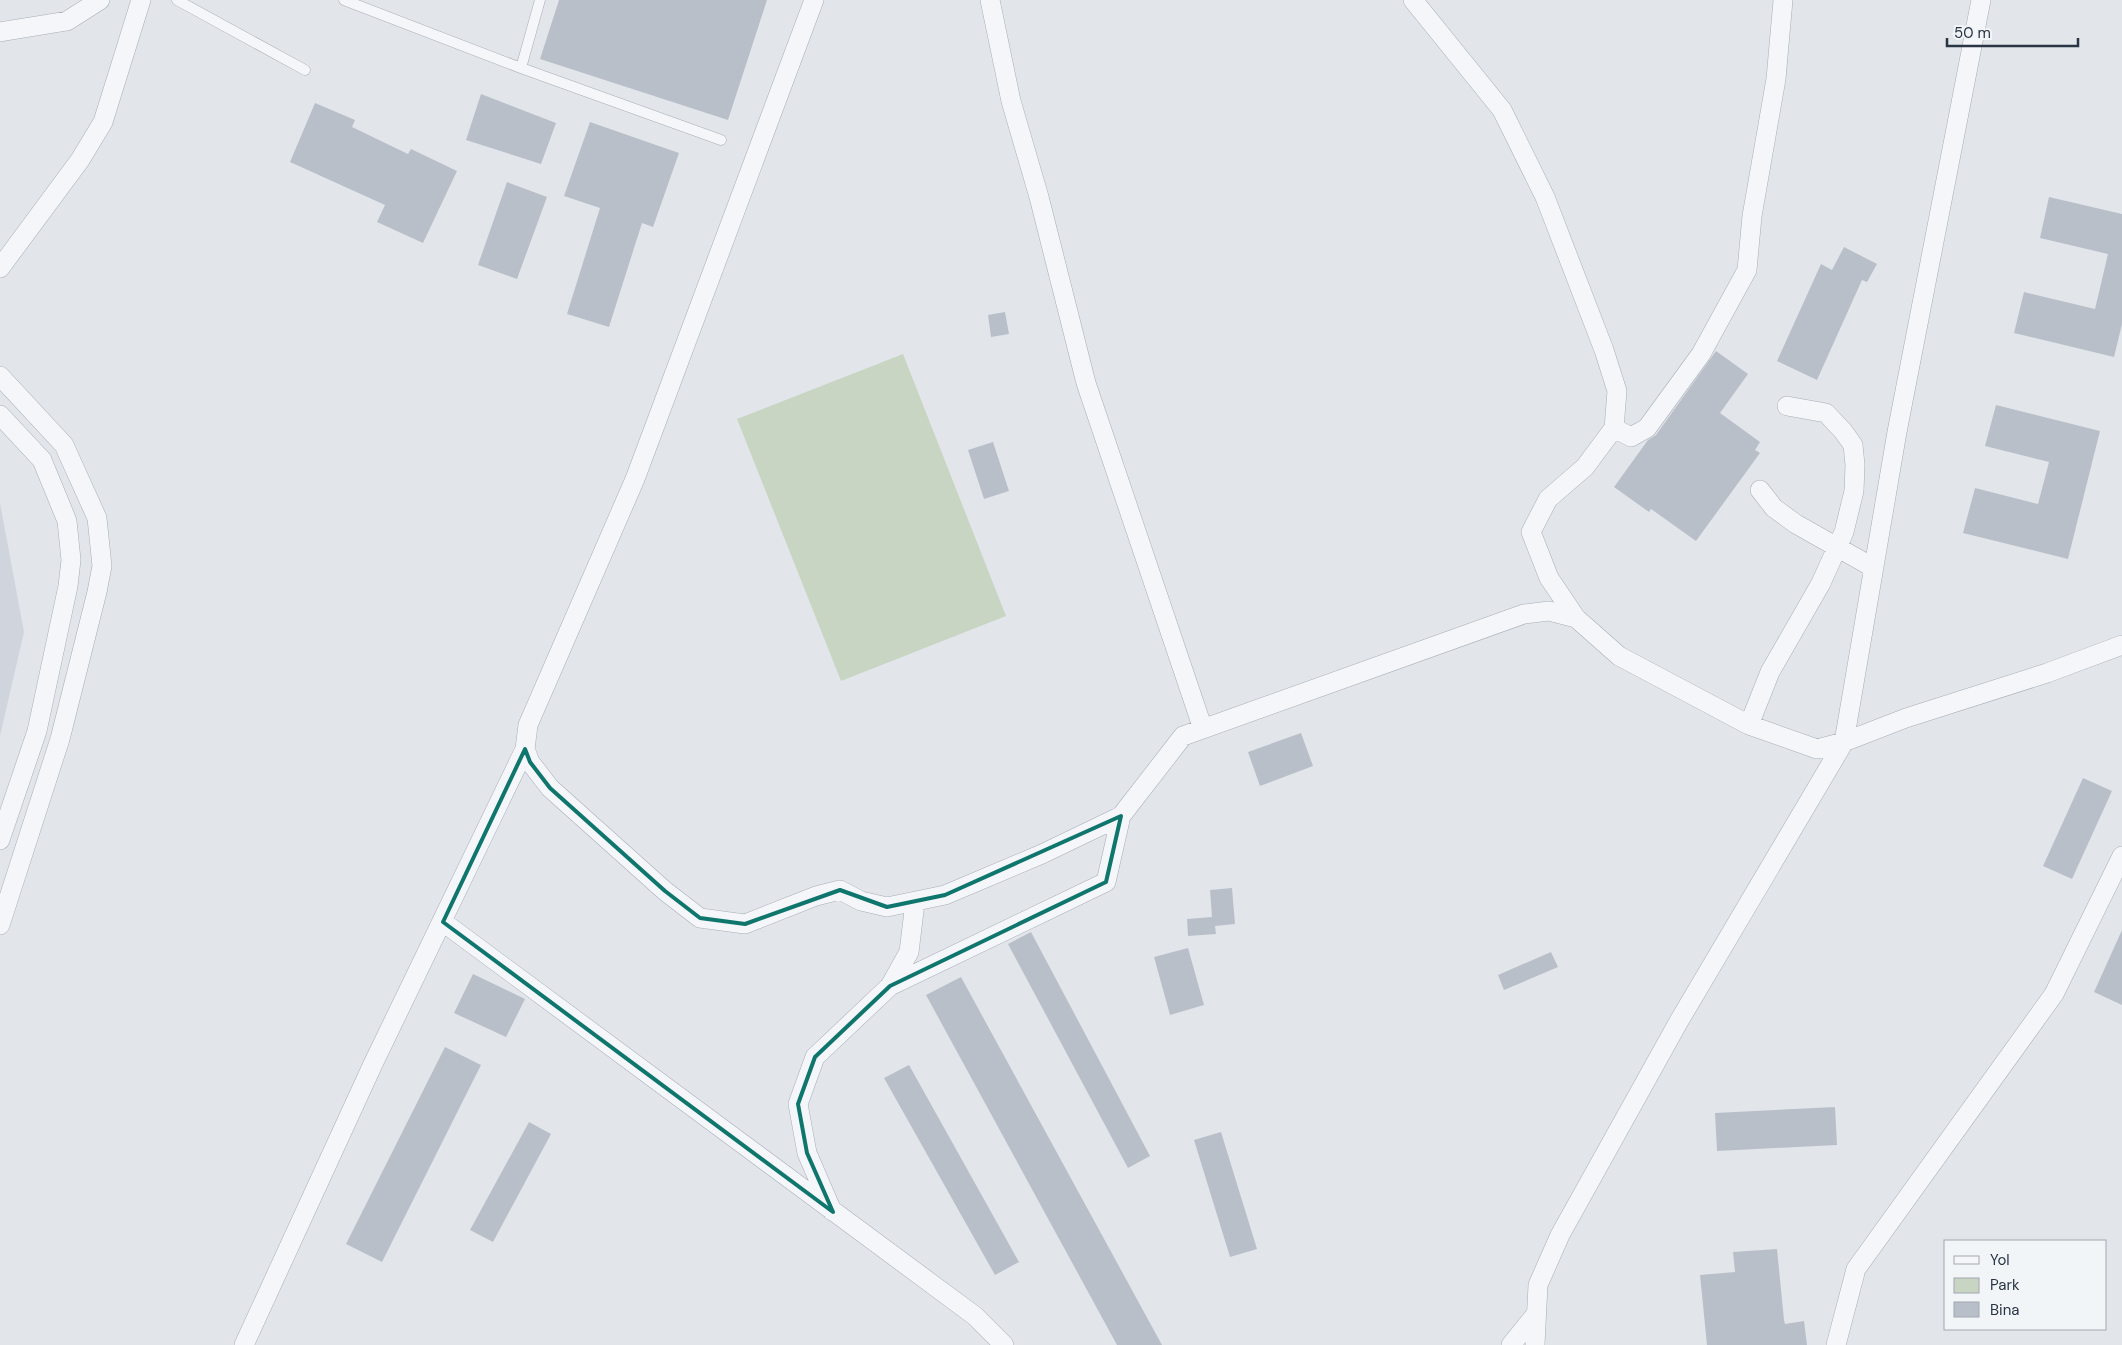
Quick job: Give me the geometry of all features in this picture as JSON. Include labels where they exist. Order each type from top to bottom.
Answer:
[{"type":"street","points":[[0,32],[67,21],[100,0]]},
{"type":"street","points":[[0,268],[80,160],[103,122],[140,0]]},
{"type":"street","points":[[244,1345],[369,1073],[525,750],[528,725],[636,479],[814,0]]},
{"type":"street","points":[[990,0],[1011,101],[1039,197],[1086,383],[1202,729]]},
{"type":"street","points":[[1413,0],[1502,110],[1545,196],[1604,350],[1617,392],[1614,428],[1585,467],[1548,500],[1531,532],[1549,578],[1576,618],[1619,656],[1748,725],[1817,749],[1844,742],[1906,718],[2047,673],[2122,645]]},
{"type":"street","points":[[1614,428],[1631,437],[1647,428],[1701,354],[1747,270],[1752,216],[1776,80],[1783,0]]},
{"type":"street","points":[[1535,1345],[1538,1285],[1560,1235],[1684,1013],[1844,742],[1897,432],[1981,0]]},
{"type":"street","points":[[0,376],[64,445],[98,518],[102,566],[60,739],[0,925]]},
{"type":"street","points":[[1748,725],[1770,672],[1821,583],[1837,548],[1844,532],[1854,491],[1853,445],[1844,431],[1826,414],[1787,406]]},
{"type":"street","points":[[0,414],[42,460],[49,464],[56,464],[63,460],[66,453],[64,445]]},
{"type":"street","points":[[0,840],[36,731],[68,586],[71,560],[67,521],[42,460]]},
{"type":"street","points":[[1760,490],[1774,508],[1837,548],[1874,568]]},
{"type":"street","points":[[71,560],[77,555],[92,555],[102,566]]},
{"type":"street","points":[[890,986],[1106,882],[1121,816],[1183,736],[1524,614],[1549,611],[1576,618]]},
{"type":"street","points":[[525,750],[530,762],[550,788],[665,891],[700,918],[745,924],[816,896],[840,890],[861,901],[887,907],[915,903],[945,895],[1042,854],[1121,816]]},
{"type":"street","points":[[1836,1345],[1856,1269],[1927,1167],[2054,994],[2122,856]]},
{"type":"street","points":[[833,1212],[807,1153],[798,1104],[815,1057],[890,986],[909,952],[915,903]]},
{"type":"street","points":[[443,922],[975,1316],[1004,1345]]},
{"type":"street","points":[[1511,1345],[1536,1314]]},
{"type":"lane","points":[[177,0],[305,70]]},
{"type":"lane","points":[[344,0],[521,68],[721,140]]},
{"type":"lane","points":[[521,68],[540,0]]},
{"type":"highlighted area","points":[[525,749],[530,762],[550,788],[665,891],[700,918],[745,924],[840,890],[887,907],[945,895],[1121,816],[1106,882],[890,986],[815,1057],[798,1104],[807,1153],[833,1212],[443,922]]},
{"type":"shaded area","points":[[0,503],[24,632],[0,736]]},
{"type":"green space","points":[[903,354],[1006,616],[841,681],[737,419]]},
{"type":"building","points":[[559,0],[767,0],[728,120],[540,59]]},
{"type":"building","points":[[481,94],[556,123],[541,164],[466,140]]},
{"type":"building","points":[[315,103],[355,120],[352,127],[408,154],[411,149],[457,171],[423,243],[377,222],[385,205],[290,162]]},
{"type":"building","points":[[590,122],[679,153],[653,227],[642,223],[609,327],[567,314],[600,208],[564,196]]},
{"type":"building","points":[[507,182],[547,197],[517,279],[478,265]]},
{"type":"building","points":[[2049,197],[2122,214],[2122,324],[2114,357],[2014,333],[2024,292],[2095,309],[2108,254],[2040,238]]},
{"type":"building","points":[[1844,247],[1877,264],[1867,282],[1862,280],[1817,380],[1777,361],[1821,264],[1832,270]]},
{"type":"building","points":[[1005,312],[1009,334],[991,337],[988,315]]},
{"type":"building","points":[[1716,351],[1748,374],[1720,413],[1760,442],[1755,450],[1760,453],[1696,541],[1651,509],[1649,512],[1614,487],[1648,440],[1656,435]]},
{"type":"building","points":[[1996,405],[2100,431],[2068,559],[1963,533],[1975,488],[2038,504],[2049,462],[1985,446]]},
{"type":"building","points":[[993,442],[1009,491],[984,499],[968,450]]},
{"type":"building","points":[[1301,733],[1313,766],[1260,786],[1248,752]]},
{"type":"building","points":[[2083,778],[2112,791],[2072,879],[2043,866]]},
{"type":"building","points":[[1232,888],[1235,924],[1215,926],[1216,934],[1188,936],[1187,919],[1212,917],[1210,890]]},
{"type":"building","points":[[2122,930],[2122,1005],[2094,992]]},
{"type":"building","points":[[1031,932],[1150,1156],[1128,1168],[1008,944]]},
{"type":"building","points":[[1188,948],[1204,1005],[1170,1015],[1154,957]]},
{"type":"building","points":[[1551,952],[1558,967],[1504,990],[1498,975]]},
{"type":"building","points":[[473,974],[525,999],[506,1037],[454,1013]]},
{"type":"building","points":[[961,977],[1162,1345],[1117,1345],[926,995]]},
{"type":"building","points":[[445,1047],[481,1065],[382,1262],[346,1244]]},
{"type":"building","points":[[909,1065],[1019,1262],[995,1275],[884,1078]]},
{"type":"building","points":[[1835,1107],[1837,1145],[1717,1151],[1715,1113]]},
{"type":"building","points":[[529,1122],[551,1134],[493,1242],[470,1230]]},
{"type":"building","points":[[1221,1132],[1257,1249],[1230,1257],[1194,1140]]},
{"type":"building","points":[[1777,1249],[1785,1324],[1804,1321],[1807,1345],[1707,1345],[1700,1275],[1735,1272],[1733,1252]]}]
